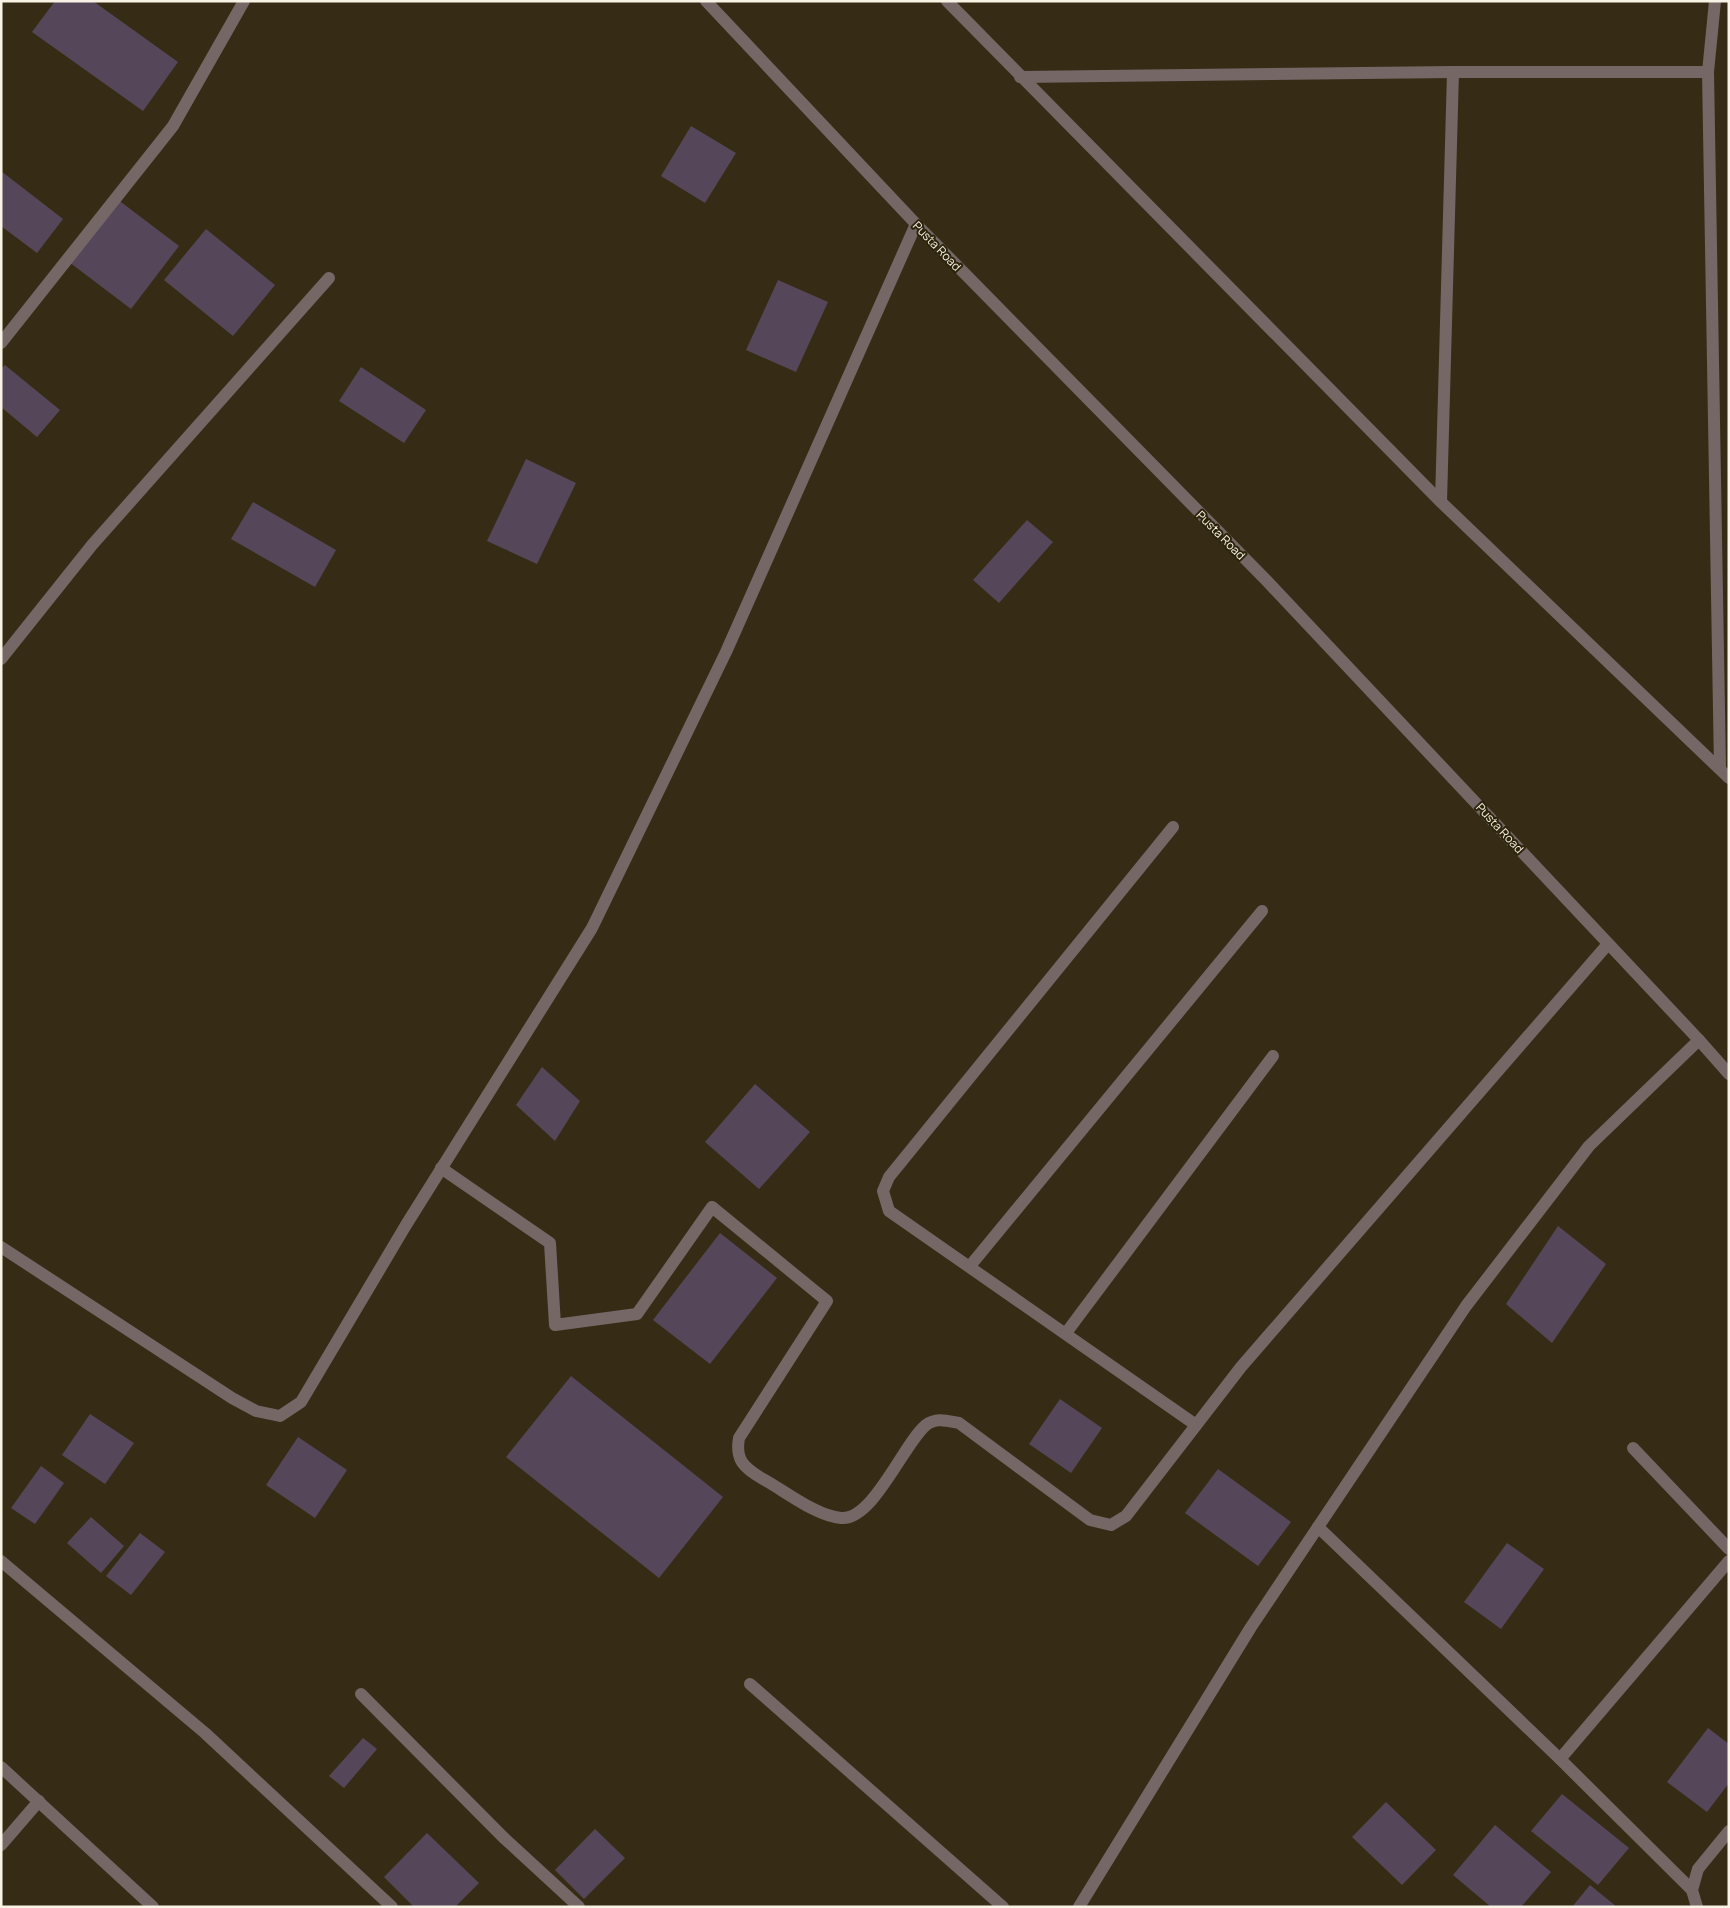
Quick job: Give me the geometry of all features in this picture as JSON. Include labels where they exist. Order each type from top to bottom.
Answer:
[{"type":"street","points":[[1,344],[173,126],[244,1]]},
{"type":"street","name":"Pusta Road","points":[[706,1],[916,224],[1266,580],[1729,1074]]},
{"type":"street","points":[[947,1],[1441,502],[1729,778]]},
{"type":"street","points":[[1715,1],[1708,72],[1720,768]]},
{"type":"street","points":[[1020,77],[1453,72],[1708,72]]},
{"type":"street","points":[[1441,502],[1453,72]]},
{"type":"street","points":[[1,1246],[232,1398],[256,1411],[280,1416],[301,1402],[441,1168],[592,928],[726,652],[916,224]]},
{"type":"street","points":[[1,659],[92,545],[329,278]]},
{"type":"street","points":[[1173,827],[889,1177],[883,1191],[889,1211],[1196,1425]]},
{"type":"street","points":[[970,1266],[1262,911]]},
{"type":"street","points":[[441,1168],[550,1243],[556,1325],[637,1314],[712,1207],[827,1301],[739,1438],[737,1452],[742,1464],[756,1475],[825,1514],[843,1518],[861,1511],[876,1494],[926,1425],[941,1420],[959,1423],[1090,1520],[1112,1525],[1126,1516],[1241,1367],[1608,944]]},
{"type":"street","points":[[1079,1907],[1251,1627],[1466,1306],[1589,1146],[1699,1040]]},
{"type":"street","points":[[1066,1333],[1273,1056]]},
{"type":"street","points":[[1633,1448],[1729,1549]]},
{"type":"street","points":[[1318,1527],[1560,1759],[1692,1890],[1697,1907]]},
{"type":"street","points":[[1,1561],[205,1733],[392,1907]]},
{"type":"street","points":[[1560,1759],[1729,1561]]},
{"type":"street","points":[[750,1684],[1003,1907]]},
{"type":"street","points":[[361,1694],[503,1837],[579,1907]]},
{"type":"street","points":[[1,1767],[153,1907]]},
{"type":"street","points":[[1,1845],[39,1801]]},
{"type":"street","points":[[1692,1890],[1698,1869],[1729,1831]]},
{"type":"building","points":[[55,1],[93,1],[178,62],[143,111],[32,32]]},
{"type":"building","points":[[691,126],[736,153],[705,203],[661,176]]},
{"type":"building","points":[[1,171],[63,219],[37,253],[1,226]]},
{"type":"building","points":[[117,199],[179,246],[131,309],[69,262]]},
{"type":"building","points":[[206,229],[275,285],[233,336],[164,280]]},
{"type":"building","points":[[778,280],[828,302],[796,372],[746,350]]},
{"type":"building","points":[[5,365],[60,410],[37,437],[1,407],[1,369]]},
{"type":"building","points":[[361,367],[426,410],[404,443],[339,401]]},
{"type":"building","points":[[526,459],[576,483],[537,564],[487,541]]},
{"type":"building","points":[[253,502],[336,550],[315,587],[231,539]]},
{"type":"building","points":[[1027,520],[1053,542],[999,603],[973,580]]},
{"type":"building","points":[[542,1067],[580,1101],[555,1141],[516,1105]]},
{"type":"building","points":[[755,1084],[810,1132],[759,1189],[705,1142]]},
{"type":"building","points":[[1558,1226],[1606,1264],[1552,1343],[1506,1304]]},
{"type":"building","points":[[720,1233],[777,1278],[710,1364],[653,1320]]},
{"type":"building","points":[[571,1376],[723,1497],[659,1578],[506,1457]]},
{"type":"building","points":[[1060,1399],[1102,1428],[1071,1473],[1029,1444]]},
{"type":"building","points":[[90,1414],[134,1443],[105,1484],[62,1455]]},
{"type":"building","points":[[298,1437],[347,1470],[315,1518],[266,1485]]},
{"type":"building","points":[[41,1466],[64,1483],[35,1524],[11,1508]]},
{"type":"building","points":[[1218,1469],[1291,1522],[1258,1566],[1185,1513]]},
{"type":"building","points":[[91,1517],[124,1546],[101,1573],[67,1543]]},
{"type":"building","points":[[140,1533],[165,1552],[131,1595],[106,1576]]},
{"type":"building","points":[[1507,1543],[1544,1569],[1501,1629],[1464,1602]]},
{"type":"building","points":[[1708,1728],[1729,1744],[1729,1783],[1707,1812],[1667,1782]]},
{"type":"building","points":[[363,1738],[377,1749],[344,1788],[329,1776]]},
{"type":"building","points":[[1562,1794],[1629,1848],[1598,1885],[1531,1831]]},
{"type":"building","points":[[1386,1802],[1436,1850],[1402,1885],[1352,1837]]},
{"type":"building","points":[[1495,1825],[1551,1872],[1521,1907],[1491,1907],[1453,1875]]},
{"type":"building","points":[[595,1829],[625,1858],[584,1899],[555,1870]]},
{"type":"building","points":[[427,1833],[479,1883],[455,1907],[414,1907],[384,1877]]},
{"type":"building","points":[[1590,1885],[1617,1907],[1572,1907]]}]
